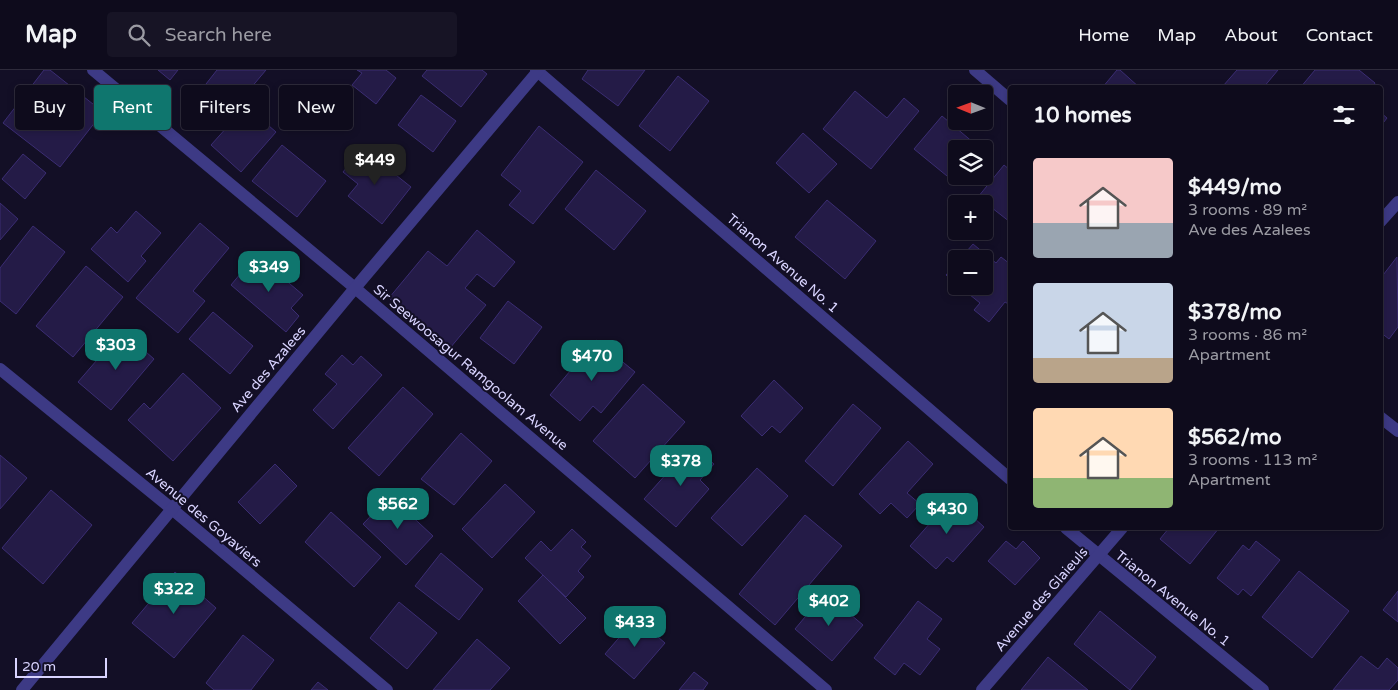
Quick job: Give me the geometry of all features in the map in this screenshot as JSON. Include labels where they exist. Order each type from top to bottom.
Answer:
[{"type":"street","name":"Sir Seewoosagur Ramgoolam Avenue","points":[[93,70],[355,288],[826,690]]},
{"type":"street","points":[[975,70],[1008,98]]},
{"type":"street","name":"Ave des Azalees","points":[[22,690],[355,288],[538,71]]},
{"type":"street","name":"Trianon Avenue No. 1","points":[[538,71],[1008,478]]},
{"type":"street","points":[[1383,219],[1398,202]]},
{"type":"street","name":"Avenue des Goyaviers","points":[[0,369],[172,509],[387,690]]},
{"type":"street","points":[[1383,419],[1398,431]]},
{"type":"street","name":"Trianon Avenue No. 1","points":[[1068,530],[1262,690]]},
{"type":"street","name":"Avenue des Glaieuls","points":[[982,690],[1120,530]]},
{"type":"building","points":[[44,70],[50,70],[69,85],[32,85]]},
{"type":"building","points":[[158,70],[178,70],[170,80]]},
{"type":"building","points":[[217,70],[266,70],[253,85],[206,84]]},
{"type":"building","points":[[357,70],[386,70],[396,78],[376,104],[352,85],[362,73]]},
{"type":"building","points":[[427,70],[482,70],[487,74],[461,107],[422,76]]},
{"type":"building","points":[[588,70],[645,70],[618,106],[582,79]]},
{"type":"building","points":[[1117,70],[1120,70],[1137,85],[1104,85]]},
{"type":"building","points":[[1237,70],[1278,70],[1266,85],[1224,85]]},
{"type":"building","points":[[1315,70],[1359,70],[1375,83],[1374,85],[1302,85]]},
{"type":"building","points":[[678,76],[709,101],[670,151],[639,126]]},
{"type":"building","points":[[855,91],[887,118],[904,98],[919,111],[871,169],[823,129]]},
{"type":"building","points":[[421,95],[456,121],[433,152],[398,125]]},
{"type":"building","points":[[84,97],[94,105],[94,124],[60,167],[3,123],[15,107],[15,130],[84,130]]},
{"type":"building","points":[[1383,115],[1387,118],[1383,123]]},
{"type":"building","points":[[942,116],[948,121],[948,130],[959,130],[970,140],[948,140],[948,177],[914,149]]},
{"type":"building","points":[[269,126],[276,132],[241,172],[211,145],[224,130],[269,130]]},
{"type":"building","points":[[539,126],[583,162],[533,224],[509,205],[521,191],[501,175]]},
{"type":"building","points":[[803,133],[837,164],[809,193],[776,163]]},
{"type":"building","points":[[282,145],[326,181],[297,217],[252,181]]},
{"type":"building","points":[[362,148],[411,187],[382,224],[348,196],[358,184],[343,172]]},
{"type":"building","points":[[23,154],[46,173],[25,199],[2,179]]},
{"type":"building","points":[[1004,165],[1008,168],[1008,220],[993,209],[993,195],[980,195],[988,185],[993,185],[993,179]]},
{"type":"building","points":[[596,170],[646,211],[614,250],[565,209]]},
{"type":"building","points":[[827,200],[876,241],[845,279],[795,237]]},
{"type":"building","points":[[0,203],[18,219],[0,240]]},
{"type":"building","points":[[136,211],[161,233],[141,256],[146,261],[128,282],[91,249],[111,227],[117,233]]},
{"type":"building","points":[[200,223],[229,248],[193,291],[205,301],[178,333],[136,298]]},
{"type":"building","points":[[33,226],[65,252],[16,314],[0,301],[0,268]]},
{"type":"building","points":[[477,230],[515,262],[494,287],[477,274],[465,288],[486,305],[450,348],[389,298],[428,251],[447,266]]},
{"type":"building","points":[[973,244],[980,250],[968,250]]},
{"type":"building","points":[[256,255],[303,295],[291,308],[299,316],[286,332],[231,285]]},
{"type":"building","points":[[1001,257],[1008,262],[1008,304],[1005,302],[989,322],[974,310],[980,303],[970,295],[993,295],[993,261],[996,263]]},
{"type":"building","points":[[1397,257],[1398,327],[1389,339],[1383,334],[1383,275]]},
{"type":"building","points":[[86,266],[123,297],[73,357],[36,326]]},
{"type":"building","points":[[508,301],[542,327],[514,364],[480,338]]},
{"type":"building","points":[[213,312],[253,346],[230,374],[189,339]]},
{"type":"building","points":[[122,331],[154,359],[111,410],[78,382]]},
{"type":"building","points":[[596,340],[635,372],[601,413],[593,406],[580,421],[550,395]]},
{"type":"building","points":[[342,355],[353,365],[361,356],[382,375],[333,429],[313,410],[337,384],[325,374]]},
{"type":"building","points":[[183,373],[221,408],[173,461],[128,420],[144,403],[150,409]]},
{"type":"building","points":[[774,380],[803,408],[780,433],[772,426],[762,436],[741,416]]},
{"type":"building","points":[[643,384],[685,422],[635,478],[593,441]]},
{"type":"building","points":[[403,387],[433,414],[379,476],[348,448]]},
{"type":"building","points":[[853,404],[881,428],[833,486],[805,461]]},
{"type":"building","points":[[461,433],[492,461],[454,505],[421,479]]},
{"type":"building","points":[[908,441],[933,464],[907,493],[920,504],[907,518],[891,503],[880,514],[859,494]]},
{"type":"building","points":[[692,445],[714,464],[700,480],[709,489],[676,527],[644,499]]},
{"type":"building","points":[[0,455],[27,478],[0,509]]},
{"type":"building","points":[[275,464],[297,486],[260,524],[238,502]]},
{"type":"building","points":[[757,468],[788,496],[742,546],[711,518]]},
{"type":"building","points":[[505,484],[535,512],[492,558],[462,529]]},
{"type":"building","points":[[51,490],[92,525],[43,584],[2,548]]},
{"type":"building","points":[[390,496],[433,536],[406,565],[363,524]]},
{"type":"building","points":[[952,498],[984,527],[953,562],[947,557],[936,569],[910,546]]},
{"type":"building","points":[[331,512],[381,557],[354,587],[305,542]]},
{"type":"building","points":[[805,515],[842,546],[775,625],[739,594]]},
{"type":"building","points":[[572,529],[586,542],[581,547],[591,556],[578,571],[584,577],[566,597],[525,558],[541,541],[551,551]]},
{"type":"building","points":[[1167,530],[1217,530],[1190,564],[1160,539]]},
{"type":"building","points":[[1006,541],[1016,549],[1023,541],[1040,558],[1015,585],[988,561]]},
{"type":"building","points":[[1256,541],[1280,560],[1251,596],[1243,589],[1238,595],[1217,578],[1243,545],[1249,550]]},
{"type":"building","points":[[441,553],[483,589],[459,620],[415,586]]},
{"type":"building","points":[[1299,571],[1349,611],[1312,658],[1262,617]]},
{"type":"building","points":[[175,572],[216,608],[174,658],[132,623]]},
{"type":"building","points":[[543,575],[586,618],[560,644],[518,601]]},
{"type":"building","points":[[1398,591],[1398,622],[1383,610]]},
{"type":"building","points":[[825,593],[863,625],[832,661],[795,629]]},
{"type":"building","points":[[918,601],[942,619],[927,639],[940,649],[920,675],[904,663],[895,675],[874,658]]},
{"type":"building","points":[[399,602],[437,633],[407,669],[370,638]]},
{"type":"building","points":[[1100,611],[1156,657],[1130,690],[1074,644]]},
{"type":"building","points":[[636,618],[665,643],[634,679],[605,654]]},
{"type":"building","points":[[243,635],[274,660],[251,690],[214,690],[206,683]]},
{"type":"building","points":[[477,639],[510,668],[490,690],[433,690]]},
{"type":"building","points":[[1361,656],[1378,669],[1387,658],[1398,668],[1398,680],[1389,690],[1333,690]]},
{"type":"building","points":[[1048,657],[1088,690],[1021,690]]},
{"type":"building","points":[[694,672],[708,683],[703,690],[679,690]]},
{"type":"building","points":[[318,682],[328,690],[311,690]]}]
